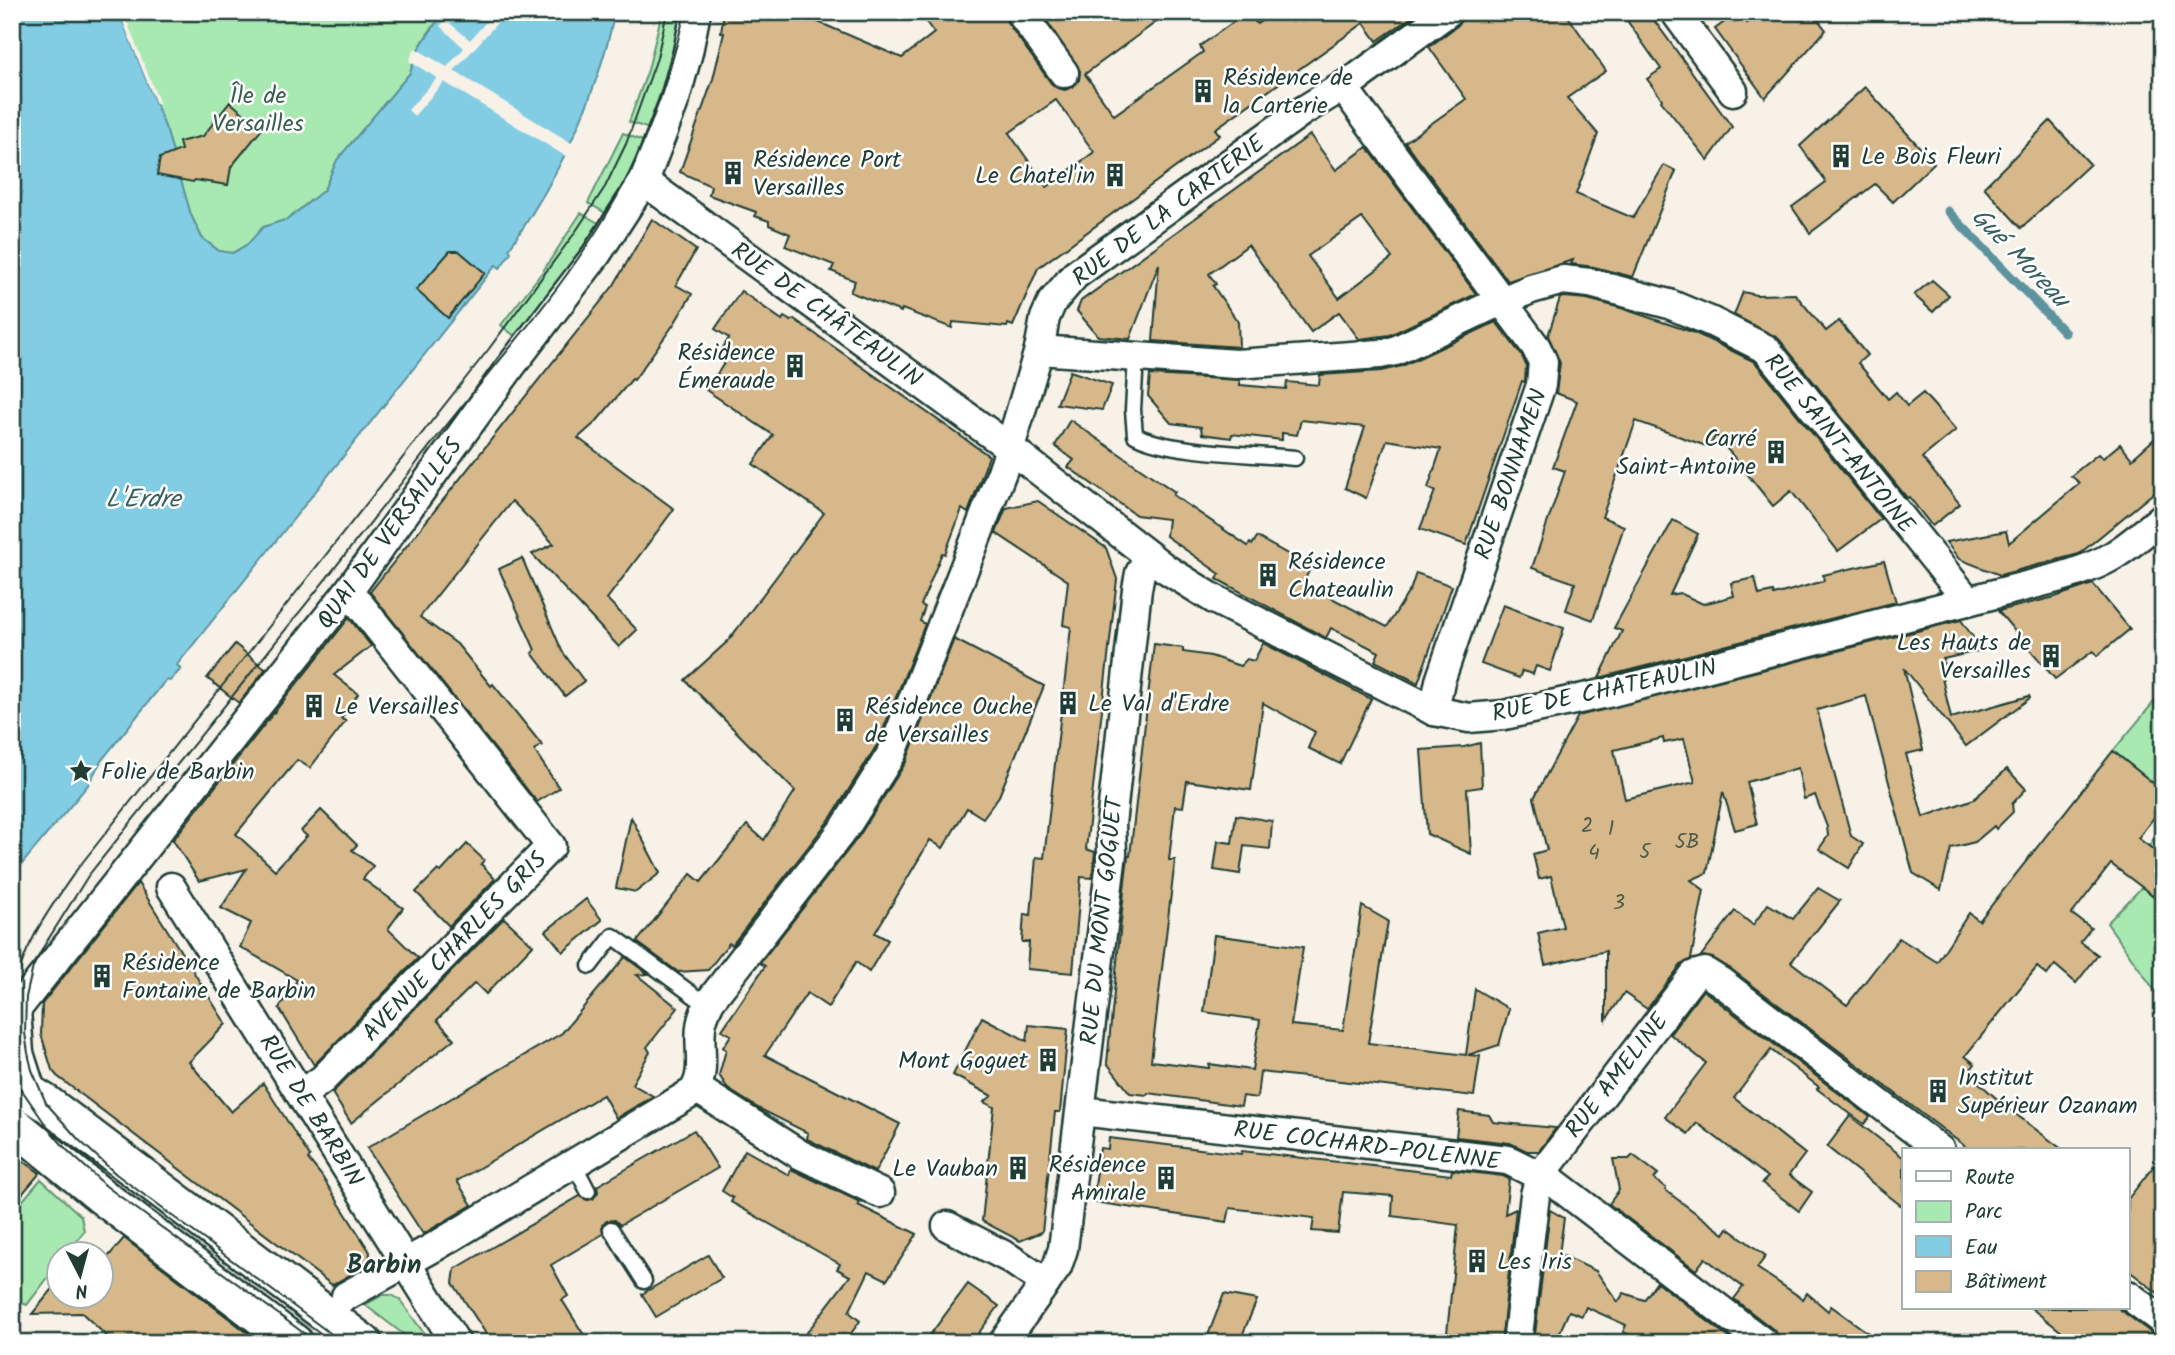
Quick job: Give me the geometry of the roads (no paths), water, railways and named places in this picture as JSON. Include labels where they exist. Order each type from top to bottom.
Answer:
[{"type":"street","name":"QUAI DE VERSAILLES","points":[[14,1012],[347,593],[511,366],[596,255],[643,181],[675,99],[696,12]]},
{"type":"street","points":[[1020,12],[1064,73]]},
{"type":"street","name":"RUE DE LA CARTERIE","points":[[708,1006],[846,826],[892,754],[1010,448],[1039,350],[1045,318],[1052,302],[1075,275],[1301,112],[1343,87],[1448,12]]},
{"type":"street","points":[[1675,12],[1733,91]]},
{"type":"street","name":"RUE BONNAMEN","points":[[1343,87],[1541,355],[1541,385],[1440,681],[1434,711]]},
{"type":"street","name":"RUE DE CHÂTEAULIN","points":[[643,181],[1010,448]]},
{"type":"street","name":"RUE SAINT-ANTOINE","points":[[1039,350],[1236,363],[1380,354],[1395,351],[1531,289],[1563,279],[1590,283],[1669,304],[1766,349],[1968,601]]},
{"type":"street","name":"RUE DE CHATEAULIN","points":[[1010,448],[1149,556],[1214,599],[1434,711],[1469,718],[1504,715],[1612,692],[2087,570],[2123,551],[2163,517]]},
{"type":"street","name":"RUE DU MONT GOGUET","points":[[1010,1340],[1057,1267],[1063,1249],[1112,853],[1111,824],[1137,589],[1140,573],[1149,556]]},
{"type":"street","name":"AVENUE CHARLES GRIS","points":[[302,1094],[323,1079],[551,846],[360,605],[347,593]]},
{"type":"street","name":"RUE DE BARBIN","points":[[172,887],[456,1343]]},
{"type":"street","name":"RUE AMELINE","points":[[1540,1176],[1694,975],[1705,972],[1937,1148]]},
{"type":"street","points":[[346,1296],[688,1096],[696,1088],[701,1074],[700,1030],[702,1016],[708,1006]]},
{"type":"street","points":[[14,1012],[22,1088],[364,1343]]},
{"type":"street","points":[[696,1088],[799,1154],[880,1193]]},
{"type":"street","name":"RUE COCHARD-POLENNE","points":[[1081,1111],[1508,1160],[1556,1184],[1764,1343]]},
{"type":"street","points":[[12,1123],[100,1195],[295,1343]]},
{"type":"street","points":[[1517,1343],[1535,1195],[1540,1176]]},
{"type":"street","points":[[947,1226],[1009,1258],[1046,1283]]},
{"type":"street","points":[[2130,1296],[2163,1321]]},
{"type":"lane","points":[[1136,357],[1133,410],[1135,435],[1147,442],[1295,458]]},
{"type":"lane","points":[[590,966],[614,936],[708,1006]]},
{"type":"lane","points":[[574,1164],[588,1191]]},
{"type":"lane","points":[[611,1229],[644,1281]]},
{"type":"water","name":"L'Erdre","points":[[12,12],[119,12],[167,132],[191,215],[202,238],[219,251],[232,253],[245,247],[263,227],[288,219],[324,190],[337,160],[410,73],[419,48],[446,12],[615,12],[598,75],[574,136],[544,194],[500,268],[496,265],[177,665],[181,669],[170,681],[166,680],[101,761],[88,785],[12,876]]},
{"type":"waterway","name":"Gué Moreau","points":[[1948,211],[2065,333]]},
{"type":"tunnel","points":[[262,1343],[338,1301]]},
{"type":"tram line","points":[[12,1000],[22,964],[37,930],[78,868],[488,350],[574,234],[605,187],[626,144],[657,58],[667,12]]},
{"type":"tram line","points":[[343,1343],[116,1174],[79,1140],[46,1103],[32,1070],[25,1033],[26,997],[33,967],[88,876],[537,314],[583,251],[618,195],[642,145],[671,66],[685,12]]},
{"type":"tram line","points":[[12,1055],[19,1086],[67,1150],[106,1186],[317,1343]]},
{"type":"place","name":"Résidence de la Carterie","points":[[1203,91]]},
{"type":"place","name":"Le Bois Fleuri","points":[[1841,156]]},
{"type":"place","name":"Résidence Port Versailles","points":[[733,173]]},
{"type":"place","name":"Le Chatel'in","points":[[1115,175]]},
{"type":"place","name":"Résidence Émeraude","points":[[795,366]]},
{"type":"place","name":"Carré Saint-Antoine","points":[[1776,452]]},
{"type":"place","name":"Résidence Chateaulin","points":[[1268,575]]},
{"type":"place","name":"Les Hauts de Versailles","points":[[2051,656]]},
{"type":"place","name":"Le Val d'Erdre","points":[[1068,703]]},
{"type":"place","name":"Le Versailles","points":[[314,706]]},
{"type":"place","name":"Résidence Ouche de Versailles","points":[[845,720]]},
{"type":"place","name":"Folie de Barbin","points":[[81,771]]},
{"type":"place","name":"Résidence Fontaine de Barbin","points":[[102,976]]},
{"type":"place","name":"Mont Goguet","points":[[1048,1060]]},
{"type":"place","name":"Institut Supérieur Ozanam","points":[[1938,1091]]},
{"type":"place","name":"Le Vauban","points":[[1018,1168]]},
{"type":"place","name":"Résidence Amirale","points":[[1166,1178]]},
{"type":"place","name":"Les Iris","points":[[1477,1261]]},
{"type":"district","name":"Barbin","points":[[384,1264]]},
{"type":"park label","name":"Île de Versailles","points":[[258,109]]}]
